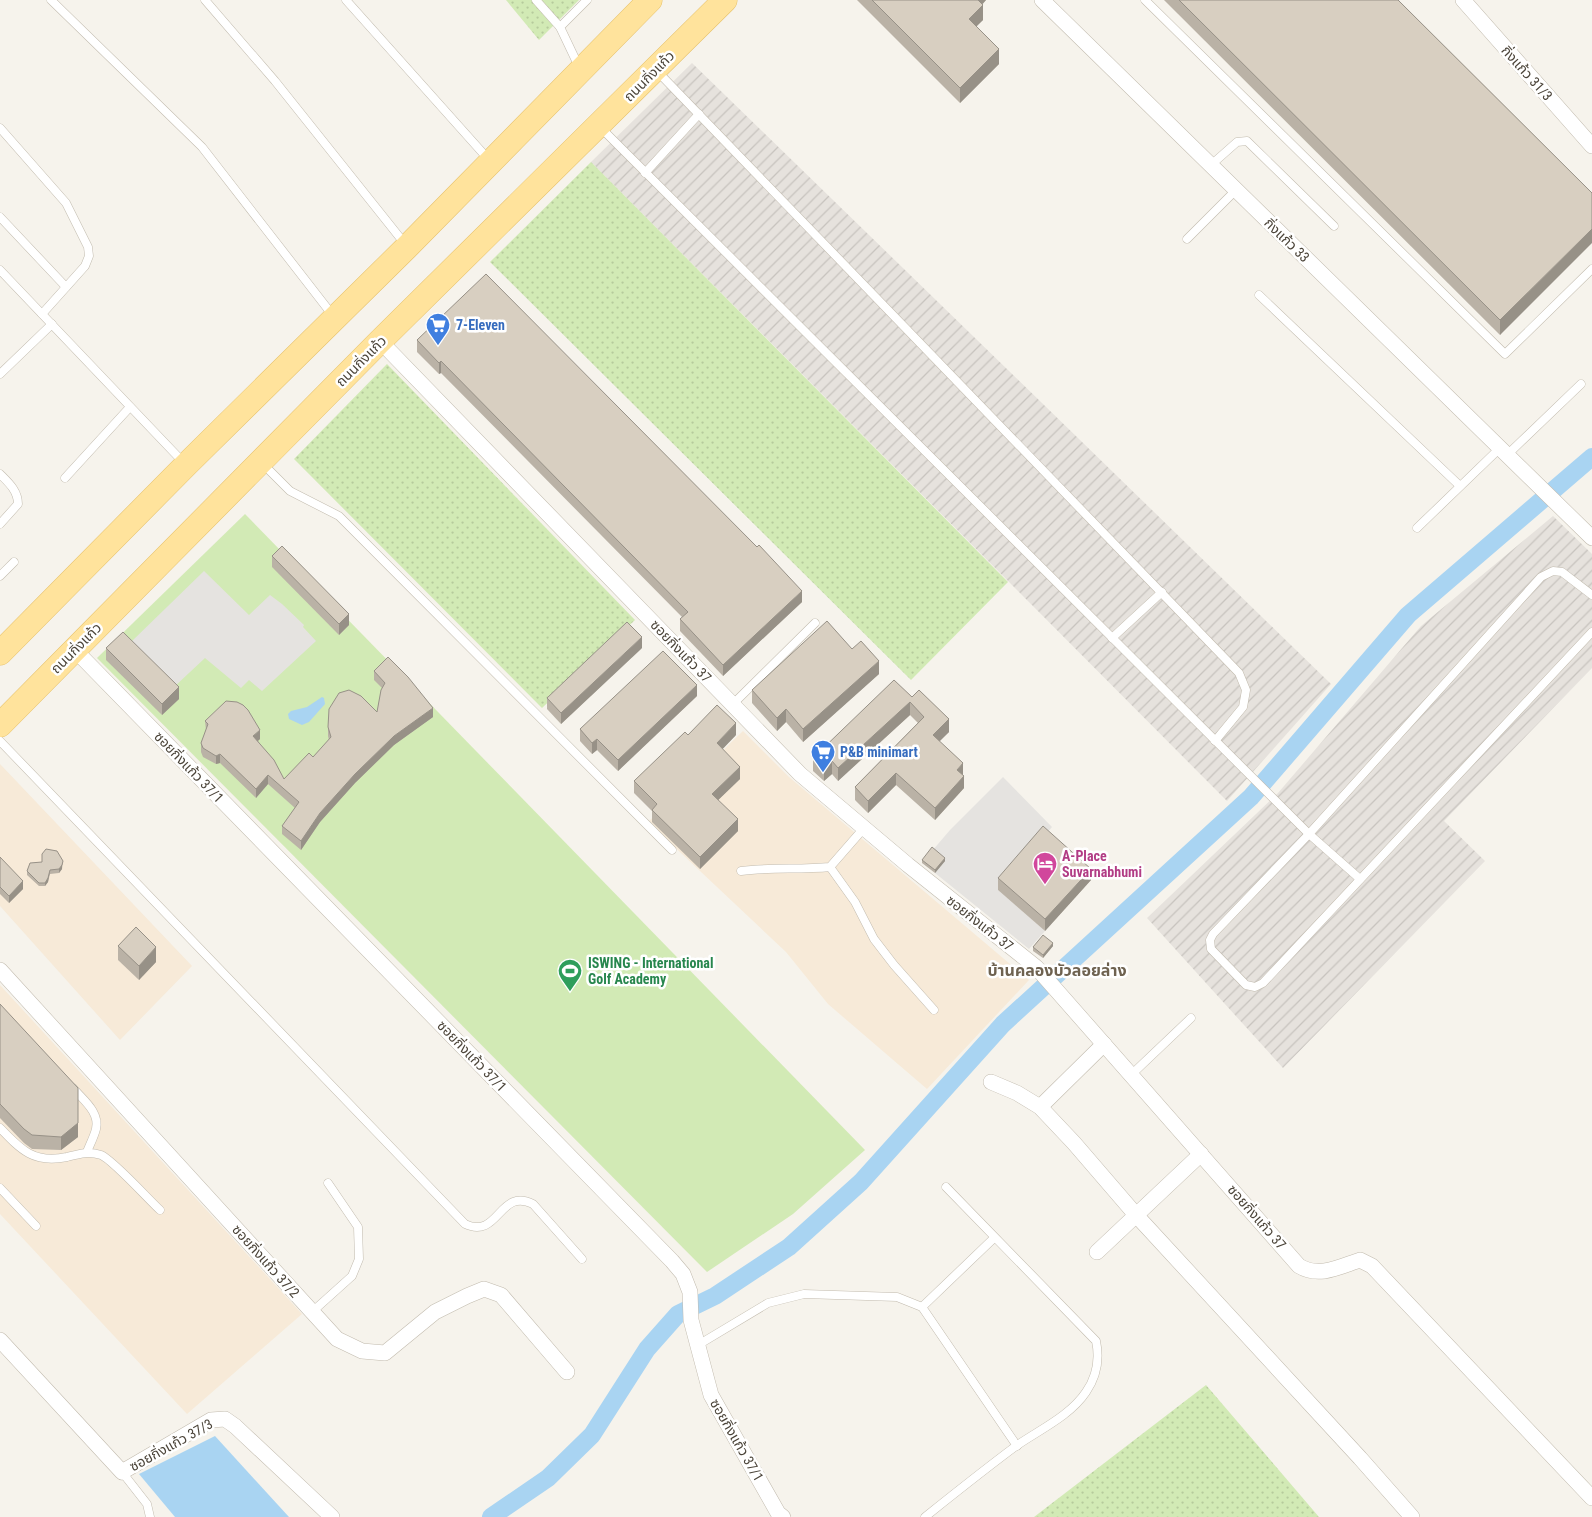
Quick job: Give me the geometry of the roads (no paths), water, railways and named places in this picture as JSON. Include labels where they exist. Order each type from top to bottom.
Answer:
[{"type":"main road","points":[[0,653],[334,317],[407,247],[650,0]]},
{"type":"main road","name":"ถนนกิ่งแก้ว","points":[[0,725],[380,341],[725,0]]},
{"type":"street","name":"กิ่งแก้ว 33","points":[[1042,0],[1592,538]]},
{"type":"street","name":"กิ่งแก้ว 31/3","points":[[1463,0],[1592,146]]},
{"type":"street","name":"ซอยกิ่งแก้ว 37","points":[[380,341],[800,774],[908,866],[1036,967],[1299,1266],[1308,1271],[1319,1272],[1360,1260],[1372,1266],[1592,1498]]},
{"type":"street","name":"ซอยกิ่งแก้ว 37/1","points":[[74,649],[683,1274],[690,1292],[691,1320],[711,1395],[778,1513],[783,1517]]},
{"type":"street","name":"ซอยกิ่งแก้ว 37/2","points":[[0,970],[337,1339],[362,1351],[385,1352],[435,1312],[484,1290],[501,1295],[567,1372]]},
{"type":"street","points":[[1040,1107],[1104,1044]]},
{"type":"street","points":[[991,1082],[1017,1093],[1040,1107],[1412,1517]]},
{"type":"street","points":[[1097,1252],[1201,1154]]},
{"type":"street","name":"ซอยกิ่งแก้ว 37/3","points":[[0,1340],[122,1472],[211,1420],[225,1419],[235,1426],[332,1517]]},
{"type":"lane","points":[[51,0],[202,147],[334,317]]},
{"type":"lane","points":[[205,0],[275,81],[407,247]]},
{"type":"lane","points":[[346,0],[490,162]]},
{"type":"lane","points":[[536,0],[560,26],[580,70]]},
{"type":"lane","points":[[560,26],[587,0]]},
{"type":"lane","points":[[1144,0],[1505,354],[1592,268]]},
{"type":"lane","points":[[655,69],[1239,673],[1246,690],[1243,707],[1215,741]]},
{"type":"lane","points":[[646,173],[699,114]]},
{"type":"lane","points":[[598,126],[1215,741],[1309,834],[1360,880]]},
{"type":"lane","points":[[0,128],[66,203],[88,247],[89,256],[85,266],[42,314]]},
{"type":"lane","points":[[1210,165],[1237,142],[1247,141],[1334,226]]},
{"type":"lane","points":[[1187,239],[1236,190]]},
{"type":"lane","points":[[0,217],[66,287]]},
{"type":"lane","points":[[0,270],[186,465]]},
{"type":"lane","points":[[1259,295],[1460,486]]},
{"type":"lane","points":[[0,374],[52,324]]},
{"type":"lane","points":[[1417,528],[1460,486],[1503,452],[1581,384]]},
{"type":"lane","points":[[65,478],[130,407]]},
{"type":"lane","points":[[260,462],[290,491],[339,516],[672,850]]},
{"type":"lane","points":[[0,474],[18,497],[18,504],[0,524]]},
{"type":"lane","points":[[0,576],[14,562]]},
{"type":"lane","points":[[1592,595],[1562,572],[1553,570],[1541,577],[1309,834],[1213,934],[1210,940],[1211,949],[1246,985],[1255,987],[1263,983],[1592,632]]},
{"type":"lane","points":[[1112,638],[1162,592]]},
{"type":"lane","points":[[733,704],[815,622]]},
{"type":"lane","points":[[0,741],[465,1224],[474,1228],[484,1227],[515,1200],[524,1200],[533,1204],[582,1259]]},
{"type":"lane","points":[[741,871],[765,868],[806,869],[830,867],[864,828]]},
{"type":"lane","points":[[830,867],[855,902],[874,939],[894,965],[934,1010]]},
{"type":"lane","points":[[1131,1075],[1191,1018]]},
{"type":"lane","points":[[67,1082],[94,1111],[97,1120],[96,1130],[87,1152]]},
{"type":"lane","points":[[0,1128],[16,1145],[37,1158],[56,1159],[87,1152],[103,1156],[160,1210]]},
{"type":"lane","points":[[312,1312],[352,1276],[359,1259],[358,1227],[328,1183]]},
{"type":"lane","points":[[925,1517],[1016,1446],[1067,1412],[1086,1392],[1098,1367],[1099,1354],[1096,1341],[946,1187]]},
{"type":"lane","points":[[0,1188],[36,1226]]},
{"type":"lane","points":[[922,1307],[994,1238]]},
{"type":"lane","points":[[698,1345],[768,1303],[804,1294],[897,1297],[922,1307],[1016,1446]]},
{"type":"lane","points":[[122,1472],[148,1504],[150,1517]]},
{"type":"water","points":[[322,697],[325,704],[309,722],[302,725],[289,719],[288,714],[291,711],[307,707]]},
{"type":"water","points":[[215,1436],[289,1517],[175,1517],[139,1474]]},
{"type":"waterway","points":[[491,1517],[548,1478],[592,1435],[647,1349],[678,1314],[715,1296],[789,1247],[861,1182],[1003,1024],[1251,797],[1408,615],[1592,457]]},
{"type":"place","name":"7-Eleven","points":[[438,346]]},
{"type":"place","name":"P&B minimart","points":[[823,773]]},
{"type":"place","name":"A-Place Suvarnabhumi","points":[[1045,885]]},
{"type":"place","name":"ISWING - International Golf Academy","points":[[570,992]]},
{"type":"district","name":"บ้านคลองบัวลอยล่าง","points":[[1057,970]]}]
